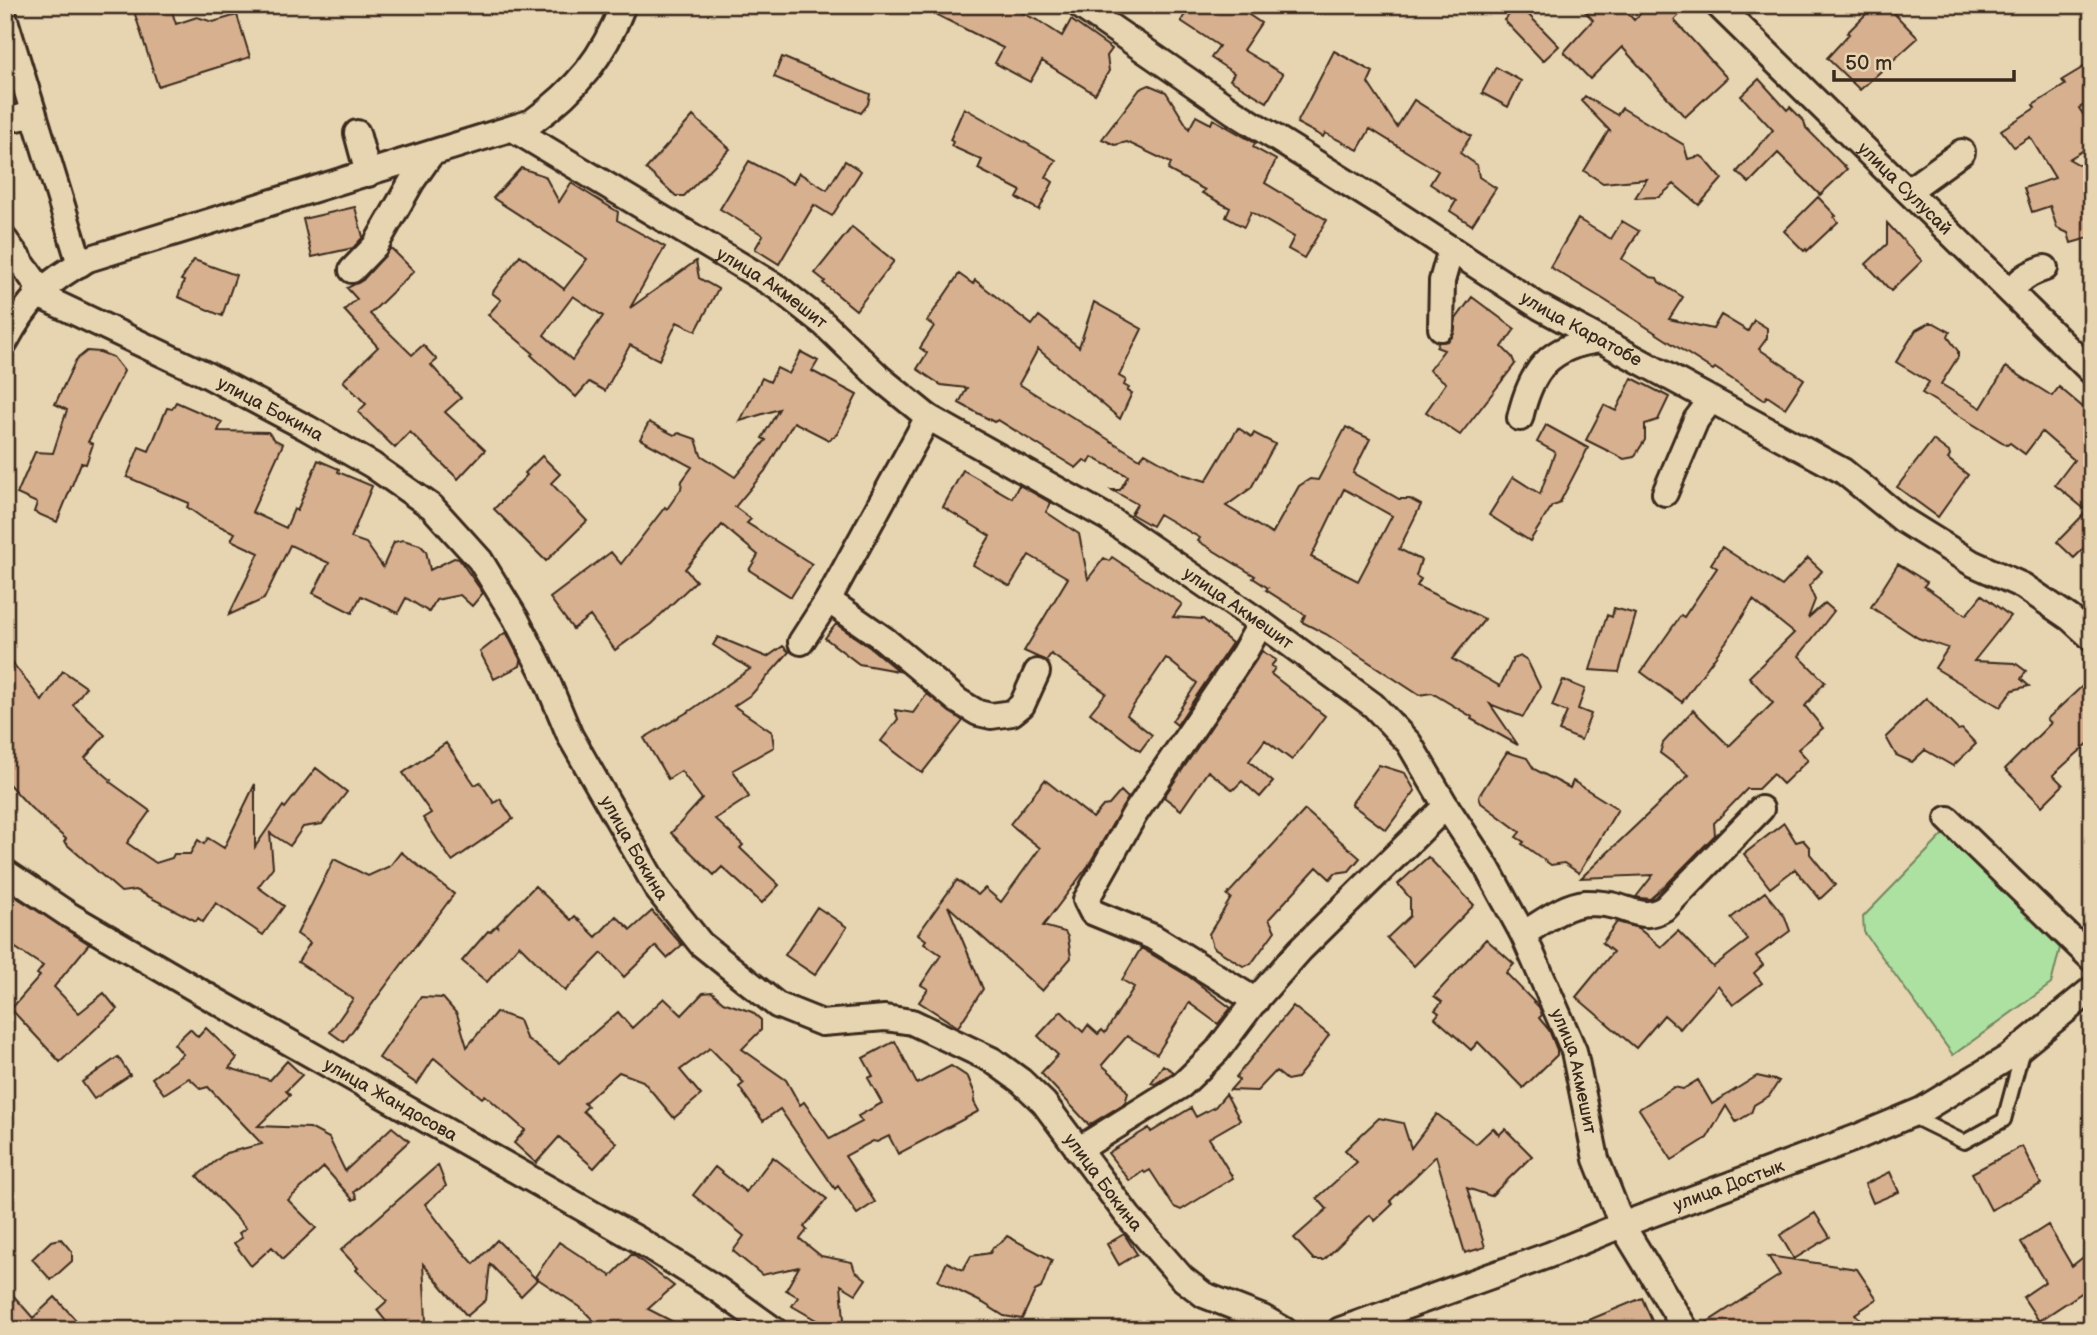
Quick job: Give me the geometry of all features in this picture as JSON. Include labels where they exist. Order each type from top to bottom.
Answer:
[{"type":"street","points":[[5,342],[17,320],[39,292],[80,264],[184,229],[532,122],[570,93],[605,44],[623,5]]},
{"type":"street","name":"улица Каратобе","points":[[1079,5],[1234,112],[1540,307],[1843,471],[1903,520],[1972,563],[2023,586],[2070,618],[2092,638]]},
{"type":"street","name":"улица Сулусай","points":[[1732,10],[1908,191],[2092,372]]},
{"type":"street","points":[[5,20],[80,264]]},
{"type":"street","points":[[5,120],[34,115]]},
{"type":"street","name":"улица Акмешит","points":[[513,129],[777,287],[824,324],[880,378],[928,417],[1108,518],[1261,623],[1373,705],[1409,743],[1487,868],[1523,934],[1574,1051],[1597,1159],[1622,1225],[1686,1330]]},
{"type":"street","points":[[357,132],[368,174]]},
{"type":"street","points":[[1908,191],[1962,152]]},
{"type":"street","points":[[352,270],[375,246],[412,181],[431,154]]},
{"type":"street","points":[[5,240],[39,292]]},
{"type":"street","points":[[1441,328],[1442,281],[1451,250]]},
{"type":"street","points":[[2011,292],[2016,283],[2045,268]]},
{"type":"street","name":"улица Бокина","points":[[39,292],[285,416],[372,465],[432,507],[480,560],[516,619],[545,676],[570,736],[658,891],[701,944],[777,1005],[796,1013],[822,1023],[885,1018],[912,1022],[992,1060],[1021,1081],[1044,1104],[1128,1216],[1182,1278],[1204,1295],[1263,1318],[1284,1330]]},
{"type":"street","points":[[1520,418],[1526,394],[1535,375],[1548,358],[1564,348],[1600,340]]},
{"type":"street","points":[[1665,493],[1696,420],[1711,400]]},
{"type":"street","points":[[801,642],[828,600],[928,417]]},
{"type":"street","points":[[828,600],[850,614],[958,701],[978,713],[991,716],[1012,713],[1022,705],[1037,672]]},
{"type":"street","points":[[1256,1001],[1153,937],[1093,912],[1086,900],[1134,815],[1244,653],[1261,623]]},
{"type":"street","points":[[1078,1150],[1182,1085],[1217,1051],[1256,1001],[1332,917],[1446,806]]},
{"type":"street","points":[[1523,934],[1570,906],[1585,903],[1618,906],[1643,916],[1656,914],[1665,908],[1761,809]]},
{"type":"street","points":[[1948,819],[2092,959]]},
{"type":"street","name":"улица Жандосова","points":[[5,872],[69,915],[192,987],[637,1239],[717,1289],[774,1330]]},
{"type":"street","name":"улица Достык","points":[[1339,1330],[1549,1255],[1909,1115],[1974,1081],[2024,1045],[2092,989]]},
{"type":"lane","points":[[1909,1115],[1964,1142],[2004,1120],[2024,1045]]},
{"type":"green space","points":[[1944,834],[2060,948],[2051,984],[1953,1055],[1864,932],[1863,917]]},
{"type":"building","points":[[132,5],[170,5],[176,24],[197,17],[213,22],[237,15],[250,57],[158,86]]},
{"type":"building","points":[[917,5],[1006,5],[1062,36],[1071,20],[1112,49],[1107,56],[1109,71],[1095,94],[1042,61],[1030,82],[995,63],[1003,48]]},
{"type":"building","points":[[1191,5],[1234,5],[1261,23],[1243,50],[1283,74],[1267,102],[1230,80],[1234,73],[1211,58],[1219,46],[1181,21]]},
{"type":"building","points":[[1519,5],[1559,46],[1543,61],[1504,20]]},
{"type":"building","points":[[1579,5],[1620,5],[1634,20],[1649,5],[1689,5],[1674,20],[1727,78],[1685,117],[1622,47],[1590,79],[1564,52],[1593,20]]},
{"type":"building","points":[[1875,5],[1886,5],[1918,38],[1860,90],[1827,58]]},
{"type":"building","points":[[1334,51],[1373,72],[1368,83],[1397,127],[1414,100],[1471,136],[1460,153],[1477,165],[1479,177],[1496,188],[1472,225],[1450,211],[1456,201],[1430,184],[1438,171],[1370,129],[1358,150],[1325,133],[1323,137],[1297,123]]},
{"type":"building","points":[[782,57],[870,94],[868,104],[861,113],[774,77]]},
{"type":"building","points":[[2092,62],[2092,100],[2079,108],[2092,128],[2092,145],[2069,159],[2092,172],[2092,237],[2071,243],[2068,233],[2057,228],[2050,206],[2032,212],[2024,188],[2055,178],[2030,137],[2014,147],[2001,130],[2065,85],[2062,80]]},
{"type":"building","points":[[1496,67],[1521,81],[1508,107],[1482,93]]},
{"type":"building","points":[[1759,79],[1787,110],[1790,107],[1804,121],[1806,128],[1847,169],[1820,195],[1778,153],[1749,183],[1737,172],[1773,130],[1741,96]]},
{"type":"building","points":[[1149,85],[1166,92],[1189,129],[1196,116],[1211,124],[1213,119],[1255,143],[1253,147],[1276,160],[1265,183],[1327,220],[1304,258],[1288,249],[1294,237],[1251,212],[1244,227],[1226,217],[1230,208],[1202,193],[1205,190],[1168,170],[1171,163],[1127,142],[1115,145],[1102,139],[1140,89]]},
{"type":"building","points":[[1585,96],[1617,115],[1622,108],[1684,145],[1688,159],[1701,156],[1722,179],[1699,205],[1674,184],[1659,197],[1635,198],[1647,179],[1603,183],[1584,171],[1609,130],[1611,132],[1581,101]]},
{"type":"building","points":[[964,108],[1056,160],[1046,177],[1053,182],[1039,210],[1017,198],[1021,191],[978,169],[982,160],[951,146],[953,142],[950,140]]},
{"type":"building","points":[[693,116],[730,149],[684,196],[676,196],[646,169]]},
{"type":"building","points":[[749,161],[793,184],[799,173],[827,190],[845,161],[861,171],[832,216],[814,205],[779,264],[755,249],[763,235],[720,209]]},
{"type":"building","points":[[521,168],[545,176],[559,202],[571,183],[618,212],[617,220],[665,247],[630,308],[696,261],[699,278],[718,289],[696,331],[677,322],[659,360],[630,345],[605,391],[589,382],[576,397],[531,355],[533,353],[488,315],[501,300],[492,293],[520,255],[564,289],[587,259],[493,198]],"holes":[[[573,296],[603,316],[572,360],[544,335]]]},
{"type":"building","points":[[1818,197],[1836,216],[1834,217],[1838,222],[1804,251],[1784,231]]},
{"type":"building","points":[[355,207],[363,237],[353,248],[312,257],[303,219]]},
{"type":"building","points":[[1578,219],[1611,239],[1622,221],[1639,231],[1622,259],[1650,277],[1657,278],[1683,297],[1669,319],[1713,329],[1721,315],[1748,331],[1754,320],[1767,328],[1767,338],[1759,349],[1804,379],[1785,408],[1767,396],[1764,400],[1715,368],[1713,370],[1550,267]]},
{"type":"building","points":[[1887,223],[1922,261],[1891,291],[1866,264],[1887,244]]},
{"type":"building","points":[[852,227],[894,261],[856,310],[815,273]]},
{"type":"building","points":[[391,248],[414,271],[370,314],[412,355],[423,345],[437,360],[431,365],[461,398],[445,412],[485,450],[458,479],[410,432],[395,448],[358,412],[366,404],[343,381],[378,347],[344,310],[357,299],[347,288],[363,280]]},
{"type":"building","points":[[194,260],[236,275],[222,316],[178,297],[184,281],[181,280]]},
{"type":"building","points":[[959,274],[973,284],[975,280],[1032,325],[1039,316],[1079,347],[1094,302],[1142,329],[1119,376],[1126,380],[1124,385],[1129,388],[1127,391],[1132,393],[1120,419],[1038,349],[1019,384],[1140,459],[1145,453],[1182,474],[1206,481],[1238,428],[1252,437],[1254,433],[1275,444],[1251,488],[1226,506],[1272,534],[1299,486],[1310,479],[1318,480],[1346,427],[1370,439],[1353,473],[1399,499],[1410,499],[1421,505],[1399,549],[1421,560],[1416,576],[1421,579],[1417,586],[1485,619],[1452,659],[1500,686],[1513,659],[1521,656],[1527,660],[1540,687],[1523,717],[1490,704],[1518,745],[1432,693],[1419,695],[1326,634],[1302,622],[1305,615],[1266,590],[1268,588],[1253,578],[1255,576],[1198,541],[1200,538],[1159,514],[1152,526],[1131,514],[1137,504],[1112,490],[1120,490],[1128,476],[1092,457],[1089,463],[1084,460],[1076,468],[998,420],[994,422],[959,403],[967,388],[941,385],[917,369],[927,353],[920,348],[934,326],[927,321]],"holes":[[[1344,489],[1392,516],[1358,581],[1311,557]]]},
{"type":"building","points":[[1472,297],[1515,329],[1502,347],[1515,364],[1460,435],[1426,412],[1446,383],[1429,370],[1444,350],[1436,347],[1439,342],[1448,341],[1453,336],[1456,319]]},
{"type":"building","points":[[1929,323],[1950,332],[1948,337],[1958,351],[1958,357],[1941,384],[1981,408],[2006,367],[2052,396],[2059,387],[2092,415],[2092,540],[2074,558],[2057,542],[2087,511],[2055,485],[2074,460],[2042,432],[2025,454],[1922,393],[1929,382],[1896,362],[1916,330]]},
{"type":"building","points":[[87,351],[113,357],[124,371],[88,442],[93,444],[86,464],[81,463],[57,522],[34,512],[37,503],[17,494],[35,452],[53,453],[67,410],[55,404],[76,360]]},
{"type":"building","points":[[801,352],[818,361],[812,371],[857,395],[837,434],[829,440],[794,422],[765,471],[735,507],[751,519],[747,523],[812,564],[791,597],[749,570],[758,555],[722,525],[685,569],[696,581],[651,624],[615,650],[590,616],[573,629],[550,598],[611,552],[621,564],[665,507],[667,509],[692,467],[640,439],[649,422],[674,435],[679,433],[696,439],[701,455],[735,477],[766,440],[762,438],[779,409],[740,421],[762,378],[770,382],[777,368],[789,374]]},
{"type":"building","points":[[1632,378],[1669,397],[1658,420],[1645,424],[1645,440],[1634,457],[1624,459],[1586,440],[1604,405],[1616,411]]},
{"type":"building","points":[[176,402],[222,422],[218,431],[268,432],[283,444],[252,512],[286,528],[294,509],[297,511],[318,460],[339,469],[338,472],[372,486],[351,538],[366,543],[383,567],[394,542],[403,540],[420,545],[426,551],[430,570],[454,558],[459,559],[483,593],[472,606],[460,595],[436,600],[429,612],[406,598],[398,613],[361,596],[352,613],[313,593],[329,563],[290,545],[264,599],[229,615],[259,553],[231,540],[235,533],[204,519],[187,507],[189,503],[127,477],[139,447],[149,451],[167,408],[172,409]]},
{"type":"building","points":[[1546,425],[1588,448],[1559,504],[1552,506],[1530,541],[1489,515],[1513,477],[1540,494],[1555,452],[1537,442]]},
{"type":"building","points":[[1933,440],[1949,452],[1948,459],[1968,475],[1938,517],[1897,487]]},
{"type":"building","points":[[542,456],[560,474],[551,483],[587,521],[546,561],[494,509]]},
{"type":"building","points":[[963,470],[1012,498],[1019,485],[1051,503],[1046,512],[1079,534],[1088,579],[1104,558],[1109,561],[1112,557],[1182,604],[1173,617],[1203,619],[1232,643],[1177,725],[1172,721],[1197,683],[1166,658],[1127,715],[1152,735],[1140,751],[1090,713],[1106,693],[1051,654],[1046,661],[1024,651],[1068,578],[1029,555],[1010,586],[973,565],[990,536],[943,507]]},
{"type":"building","points":[[1722,547],[1782,586],[1808,558],[1822,571],[1809,586],[1815,600],[1808,618],[1825,603],[1834,611],[1799,656],[1825,682],[1805,706],[1823,728],[1798,749],[1808,760],[1783,784],[1773,774],[1758,789],[1747,789],[1714,823],[1715,835],[1669,882],[1650,899],[1636,897],[1653,875],[1581,878],[1689,775],[1660,753],[1663,743],[1693,710],[1729,746],[1773,703],[1749,677],[1794,633],[1753,600],[1682,702],[1641,672],[1681,615],[1684,617],[1717,568],[1711,564]]},
{"type":"building","points":[[1898,564],[1927,582],[1924,586],[1966,615],[1982,595],[2010,616],[1974,661],[2015,663],[2026,671],[2021,679],[2029,686],[2013,690],[2000,707],[1935,668],[1948,648],[1918,638],[1871,607]]},
{"type":"building","points":[[1614,608],[1636,614],[1619,672],[1590,670],[1607,615],[1612,617]]},
{"type":"building","points":[[836,624],[898,671],[859,664],[825,638]]},
{"type":"building","points":[[506,632],[521,661],[520,666],[494,679],[480,652]]},
{"type":"building","points":[[718,637],[767,657],[783,646],[789,652],[752,694],[734,706],[772,732],[774,747],[733,770],[749,797],[715,819],[743,845],[740,848],[779,885],[762,903],[722,867],[714,875],[671,833],[702,799],[681,771],[668,779],[644,738],[691,710],[750,669],[713,645]]},
{"type":"building","points":[[1262,651],[1276,660],[1271,666],[1275,668],[1271,674],[1325,716],[1292,760],[1265,740],[1249,761],[1273,782],[1260,797],[1242,781],[1233,790],[1208,771],[1181,810],[1164,797]]},
{"type":"building","points":[[5,653],[42,701],[63,671],[86,687],[73,705],[105,735],[85,758],[111,780],[110,782],[150,811],[127,843],[156,863],[172,858],[174,854],[190,854],[198,840],[204,844],[208,838],[224,848],[255,784],[255,847],[283,806],[285,808],[316,768],[347,792],[322,824],[303,827],[290,846],[270,833],[273,867],[258,887],[284,906],[263,935],[216,903],[203,922],[198,918],[196,921],[136,890],[121,892],[64,842],[66,839],[5,780]]},
{"type":"building","points":[[2092,677],[2092,740],[2053,775],[2063,785],[2042,806],[2005,769],[2051,723],[2047,719]]},
{"type":"building","points":[[1563,680],[1585,689],[1578,709],[1591,714],[1581,740],[1559,731],[1567,712],[1552,706]]},
{"type":"building","points":[[927,694],[963,721],[922,773],[881,741],[898,719],[895,710],[913,713]]},
{"type":"building","points":[[1926,698],[1976,744],[1953,766],[1925,750],[1912,762],[1896,755],[1886,737]]},
{"type":"building","points":[[446,743],[475,785],[480,782],[494,803],[500,799],[513,819],[452,861],[423,818],[431,813],[403,773]]},
{"type":"building","points":[[1507,752],[1527,758],[1534,769],[1570,788],[1573,781],[1618,809],[1579,873],[1564,863],[1551,865],[1522,844],[1524,842],[1516,837],[1520,832],[1481,803],[1479,796]]},
{"type":"building","points":[[1379,765],[1405,773],[1415,791],[1386,830],[1351,804]]},
{"type":"building","points":[[1045,780],[1093,818],[1121,791],[1128,798],[1088,866],[1043,926],[1065,932],[1071,958],[1042,991],[948,906],[983,989],[958,1027],[919,1002],[928,989],[921,985],[941,955],[924,943],[926,940],[918,934],[957,880],[978,895],[985,888],[1001,902],[1040,848],[1010,824]]},
{"type":"building","points":[[1305,810],[1360,858],[1349,871],[1335,873],[1330,879],[1317,867],[1269,919],[1275,931],[1251,964],[1243,966],[1213,947],[1209,934],[1231,898],[1227,895]]},
{"type":"building","points":[[1784,823],[1796,842],[1803,840],[1810,848],[1810,854],[1835,885],[1820,899],[1795,869],[1770,888],[1744,854]]},
{"type":"building","points":[[401,852],[454,894],[344,1042],[330,1032],[353,999],[298,962],[310,943],[297,934],[334,859],[368,876],[390,866]]},
{"type":"building","points":[[1428,857],[1474,905],[1414,966],[1387,938],[1410,916],[1410,898],[1398,884]]},
{"type":"building","points":[[535,886],[571,920],[575,916],[596,937],[616,916],[631,930],[652,911],[682,945],[667,958],[656,946],[624,977],[602,953],[565,991],[519,945],[487,982],[462,961],[488,931],[496,926],[499,928],[497,925]]},
{"type":"building","points":[[5,890],[89,944],[54,987],[79,1013],[104,993],[117,1009],[60,1062],[11,1009],[40,976],[37,974],[43,966],[5,941]]},
{"type":"building","points":[[1765,892],[1785,917],[1790,931],[1756,956],[1763,965],[1754,973],[1762,983],[1733,1005],[1718,985],[1680,1029],[1664,1015],[1636,1048],[1576,997],[1613,952],[1602,943],[1617,922],[1638,928],[1661,947],[1678,931],[1713,967],[1748,940],[1731,918]]},
{"type":"building","points":[[817,907],[847,927],[815,975],[785,955]]},
{"type":"building","points":[[1486,939],[1514,964],[1506,973],[1539,1007],[1542,1015],[1539,1018],[1549,1030],[1557,1050],[1557,1055],[1523,1088],[1478,1042],[1471,1050],[1435,1018],[1439,1013],[1435,1010],[1442,1002],[1434,996]]},
{"type":"building","points":[[1141,948],[1188,976],[1231,1008],[1218,1024],[1189,1003],[1157,1054],[1127,1036],[1102,1065],[1120,1081],[1128,1093],[1125,1103],[1089,1125],[1041,1073],[1058,1055],[1038,1036],[1061,1011],[1083,1032],[1088,1025],[1098,1034],[1102,1030],[1105,1033],[1134,987],[1122,980]]},
{"type":"building","points":[[712,992],[723,1002],[752,1012],[761,1020],[761,1030],[742,1049],[786,1080],[800,1105],[804,1102],[830,1139],[862,1122],[858,1116],[882,1103],[868,1078],[873,1076],[863,1058],[895,1041],[917,1084],[951,1066],[968,1077],[979,1111],[898,1154],[889,1136],[845,1156],[875,1202],[857,1214],[838,1186],[835,1189],[780,1109],[763,1121],[739,1087],[744,1083],[710,1048],[680,1070],[701,1095],[674,1118],[643,1081],[619,1072],[584,1103],[588,1106],[583,1111],[617,1143],[594,1168],[559,1137],[536,1163],[514,1143],[525,1130],[485,1095],[482,1098],[434,1058],[417,1084],[379,1058],[421,997],[443,998],[457,1014],[467,1047],[496,1012],[519,1020],[526,1038],[559,1063],[618,1012],[632,1028],[664,998],[682,1015],[703,993]]},
{"type":"building","points":[[1293,1006],[1329,1035],[1307,1066],[1297,1078],[1287,1080],[1276,1071],[1257,1091],[1230,1090],[1239,1080],[1236,1077]]},
{"type":"building","points":[[206,1028],[237,1058],[229,1068],[270,1080],[287,1061],[302,1075],[286,1091],[290,1095],[258,1126],[310,1128],[329,1138],[345,1171],[392,1127],[409,1141],[354,1192],[357,1198],[353,1200],[324,1167],[288,1200],[316,1228],[283,1259],[272,1247],[251,1266],[234,1243],[242,1238],[239,1233],[246,1228],[197,1176],[226,1153],[262,1144],[208,1087],[201,1089],[189,1078],[164,1094],[152,1078],[183,1054],[174,1044],[190,1029],[198,1037]]},
{"type":"building","points":[[118,1057],[130,1075],[94,1099],[82,1082]]},
{"type":"building","points":[[1163,1065],[1174,1072],[1155,1084],[1151,1083]]},
{"type":"building","points":[[1757,1076],[1779,1081],[1769,1096],[1754,1105],[1751,1113],[1736,1122],[1726,1106],[1707,1138],[1672,1160],[1639,1109],[1674,1087],[1683,1089],[1698,1080],[1712,1104]]},
{"type":"building","points":[[1226,1094],[1240,1120],[1209,1138],[1233,1178],[1181,1210],[1174,1207],[1150,1170],[1145,1173],[1143,1171],[1130,1181],[1108,1153],[1149,1128],[1151,1132],[1191,1108],[1196,1117],[1215,1107]]},
{"type":"building","points":[[1437,1114],[1476,1144],[1493,1128],[1499,1135],[1505,1129],[1532,1156],[1491,1196],[1467,1188],[1485,1247],[1465,1253],[1436,1156],[1390,1201],[1393,1204],[1375,1221],[1370,1215],[1324,1260],[1314,1260],[1294,1238],[1327,1209],[1317,1198],[1357,1162],[1345,1150],[1379,1118],[1403,1123],[1411,1148]]},
{"type":"building","points":[[2022,1146],[2041,1184],[1991,1210],[1972,1173]]},
{"type":"building","points":[[773,1157],[827,1199],[804,1227],[807,1230],[800,1239],[821,1256],[852,1262],[855,1271],[866,1279],[856,1294],[841,1285],[844,1319],[834,1328],[792,1306],[798,1297],[786,1290],[799,1267],[762,1275],[733,1251],[744,1236],[693,1195],[715,1167],[746,1192]]},
{"type":"building","points":[[438,1165],[446,1186],[425,1204],[450,1237],[474,1264],[497,1240],[537,1280],[521,1296],[490,1264],[486,1300],[467,1316],[423,1264],[426,1320],[414,1330],[393,1330],[377,1310],[387,1301],[356,1270],[358,1268],[341,1250]]},
{"type":"building","points":[[1890,1172],[1899,1192],[1873,1203],[1865,1184]]},
{"type":"building","points":[[1815,1213],[1830,1237],[1794,1259],[1780,1235]]},
{"type":"building","points":[[2048,1225],[2072,1266],[2092,1250],[2092,1286],[2039,1321],[2023,1297],[2045,1282],[2021,1242]]},
{"type":"building","points":[[1124,1234],[1137,1254],[1119,1265],[1107,1244]]},
{"type":"building","points":[[1007,1236],[1052,1260],[1041,1288],[1035,1291],[1022,1319],[1004,1316],[938,1281],[947,1262],[963,1270],[971,1256],[990,1253],[993,1247]]},
{"type":"building","points":[[61,1239],[72,1252],[72,1261],[51,1280],[32,1259],[51,1241]]},
{"type":"building","points":[[559,1242],[611,1276],[632,1254],[674,1286],[648,1309],[689,1330],[603,1330],[580,1307],[535,1277]]},
{"type":"building","points":[[1768,1256],[1857,1269],[1877,1299],[1855,1314],[1871,1330],[1701,1330],[1700,1327],[1780,1275]]},
{"type":"building","points":[[5,1286],[33,1318],[55,1297],[85,1330],[5,1330]]},
{"type":"building","points":[[1642,1298],[1656,1330],[1567,1330],[1567,1329]]}]
